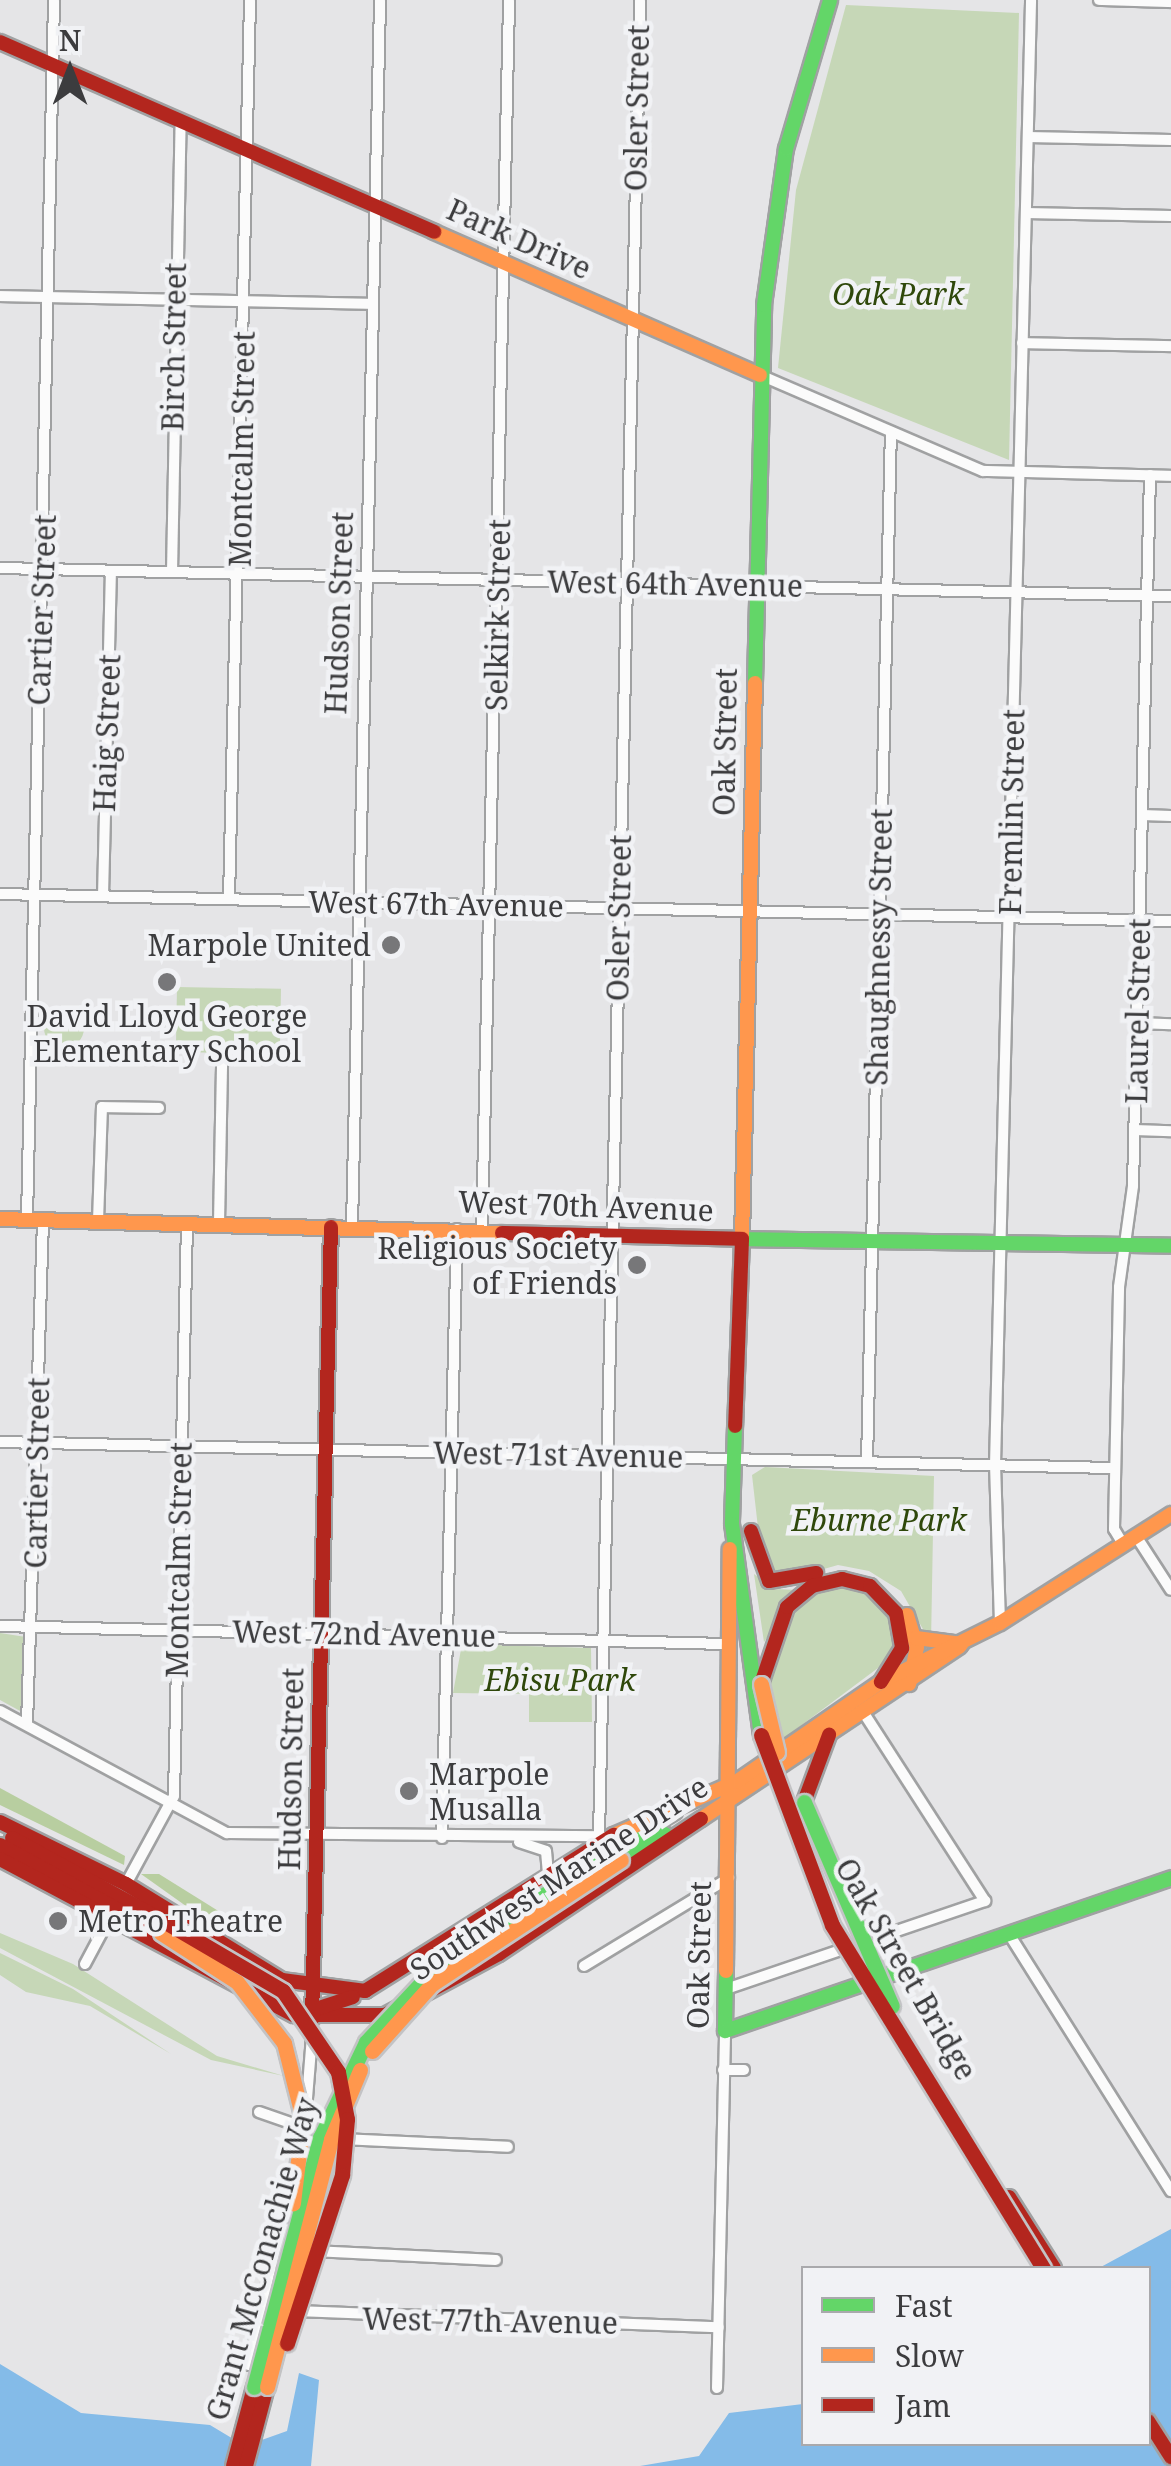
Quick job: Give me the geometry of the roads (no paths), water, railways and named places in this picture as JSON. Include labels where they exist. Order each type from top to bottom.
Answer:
[{"type":"main road","name":"Oak Street","points":[[725,2030],[727,1644],[732,1524],[739,1492],[760,375],[779,186],[830,0]]},
{"type":"main road","name":"Park Drive","points":[[0,42],[760,375]]},
{"type":"main road","name":"West 70th Avenue","points":[[0,1219],[1171,1246]]},
{"type":"main road","name":"Hudson Street","points":[[312,2015],[331,1226]]},
{"type":"main road","name":"Oak Street","points":[[739,1492],[750,1531],[758,1678]]},
{"type":"main road","name":"Southwest Marine Drive","points":[[312,2015],[414,2005],[682,1829],[881,1682],[1000,1622],[1171,1514]]},
{"type":"main road","name":"Oak Street","points":[[732,1524],[758,1678]]},
{"type":"main road","points":[[750,1531],[769,1581],[833,1569],[867,1574],[900,1600],[916,1638],[909,1684]]},
{"type":"main road","points":[[758,1678],[787,1607],[812,1586],[842,1579],[870,1586],[896,1612],[902,1648],[881,1682]]},
{"type":"main road","points":[[916,1638],[962,1644]]},
{"type":"main road","name":"Southwest Marine Drive","points":[[675,1812],[728,1793],[829,1736],[962,1644]]},
{"type":"main road","name":"Oak Street Bridge","points":[[758,1678],[801,1834],[892,2006],[1053,2266]]},
{"type":"main road","name":"Oak Street Bridge","points":[[758,1678],[774,1785],[832,1926],[1042,2266]]},
{"type":"main road","points":[[829,1736],[807,1774],[804,1802],[892,2006]]},
{"type":"main road","name":"Grant McConachie Way","points":[[234,2466],[277,2289],[331,2106],[377,2026],[439,1964],[611,1845],[675,1812]]},
{"type":"main road","name":"Southwest Marine Drive","points":[[0,1822],[126,1884],[235,1947],[282,1980],[314,1988],[366,1990],[411,1970],[548,1876],[611,1845]]},
{"type":"main road","name":"Grant McConachie Way","points":[[246,2466],[331,2140],[376,2046],[432,1984],[611,1845],[682,1829]]},
{"type":"main road","points":[[0,1832],[164,1928],[251,1995],[291,2062],[304,2134],[277,2289]]},
{"type":"main road","points":[[0,1845],[283,1992],[318,2031],[342,2086],[342,2175],[268,2387]]},
{"type":"main road","points":[[0,1859],[218,1978],[312,2015],[366,1990]]},
{"type":"main road","points":[[725,2030],[1171,1878]]},
{"type":"main road","points":[[1151,2425],[1171,2457]]},
{"type":"main road","points":[[1151,2443],[1166,2466]]},
{"type":"street","name":"Cartier Street","points":[[27,1724],[34,1627],[38,1443],[34,895],[54,0]]},
{"type":"street","name":"Montcalm Street","points":[[229,899],[240,574],[250,0]]},
{"type":"street","name":"Hudson Street","points":[[352,1227],[380,0]]},
{"type":"street","name":"Selkirk Street","points":[[482,1230],[500,580],[509,0]]},
{"type":"street","name":"Osler Street","points":[[611,1845],[603,1640],[640,0]]},
{"type":"street","name":"Fremlin Street","points":[[1000,1622],[995,1465],[1031,0]]},
{"type":"street","points":[[1099,0],[1171,2]]},
{"type":"street","name":"Birch Street","points":[[172,572],[173,300],[181,122]]},
{"type":"street","points":[[1028,137],[1171,140]]},
{"type":"street","points":[[1026,212],[1171,216]]},
{"type":"street","points":[[0,296],[373,304]]},
{"type":"street","points":[[1022,343],[1171,346]]},
{"type":"street","name":"Park Drive","points":[[760,375],[970,467],[1171,476]]},
{"type":"street","name":"Shaughnessy Street","points":[[867,1462],[891,432]]},
{"type":"street","name":"Laurel Street","points":[[1150,475],[1135,1130],[1114,1529],[1130,1540],[1171,1590]]},
{"type":"street","name":"West 64th Avenue","points":[[0,568],[1171,596]]},
{"type":"street","name":"Haig Street","points":[[103,896],[111,571]]},
{"type":"street","points":[[1142,815],[1171,816]]},
{"type":"street","name":"West 67th Avenue","points":[[0,894],[1171,921]]},
{"type":"street","points":[[1137,1024],[1171,1024]]},
{"type":"street","points":[[219,1224],[222,1062]]},
{"type":"street","points":[[98,1221],[102,1107],[160,1108]]},
{"type":"street","points":[[1135,1130],[1171,1131]]},
{"type":"street","name":"Montcalm Street","points":[[126,1884],[170,1804],[187,1223]]},
{"type":"street","points":[[442,1838],[456,1229]]},
{"type":"street","name":"West 71st Avenue","points":[[0,1442],[1115,1468]]},
{"type":"street","name":"West 72nd Avenue","points":[[0,1626],[727,1644]]},
{"type":"street","points":[[0,1710],[228,1833],[611,1845]]},
{"type":"street","points":[[726,1988],[985,1901],[864,1713]]},
{"type":"street","points":[[509,1839],[546,1852],[548,1876]]},
{"type":"street","points":[[584,1966],[728,1878]]},
{"type":"street","points":[[85,1964],[109,1919]]},
{"type":"street","points":[[1009,1934],[1171,2191]]},
{"type":"street","points":[[218,1978],[235,1947]]},
{"type":"street","name":"Hudson Street","points":[[249,2365],[303,2128],[312,2015]]},
{"type":"street","name":"Oak Street","points":[[718,2388],[725,2030]]},
{"type":"street","points":[[724,2070],[744,2070]]},
{"type":"street","points":[[260,2112],[360,2144],[508,2147]]},
{"type":"street","points":[[276,2241],[334,2256],[496,2260]]},
{"type":"street","name":"West 77th Avenue","points":[[263,2304],[320,2317],[718,2327]]},
{"type":"water","points":[[1171,2229],[1171,2466],[640,2466],[699,2456],[729,2413],[801,2404],[801,2446],[1151,2446],[1151,2266],[1103,2266]]},
{"type":"water","points":[[0,2364],[81,2413],[210,2425],[245,2446],[287,2431],[299,2373],[319,2380],[311,2466],[0,2466]]},
{"type":"place","name":"Marpole United","points":[[391,945]]},
{"type":"place","name":"David Lloyd George Elementary School","points":[[167,982]]},
{"type":"place","name":"Religious Society of Friends","points":[[637,1265]]},
{"type":"place","name":"Marpole Musalla","points":[[409,1791]]},
{"type":"place","name":"Metro Theatre","points":[[58,1921]]},
{"type":"park label","name":"Oak Park","points":[[898,294]]},
{"type":"park label","name":"Eburne Park","points":[[879,1520]]},
{"type":"park label","name":"Ebisu Park","points":[[560,1680]]}]
